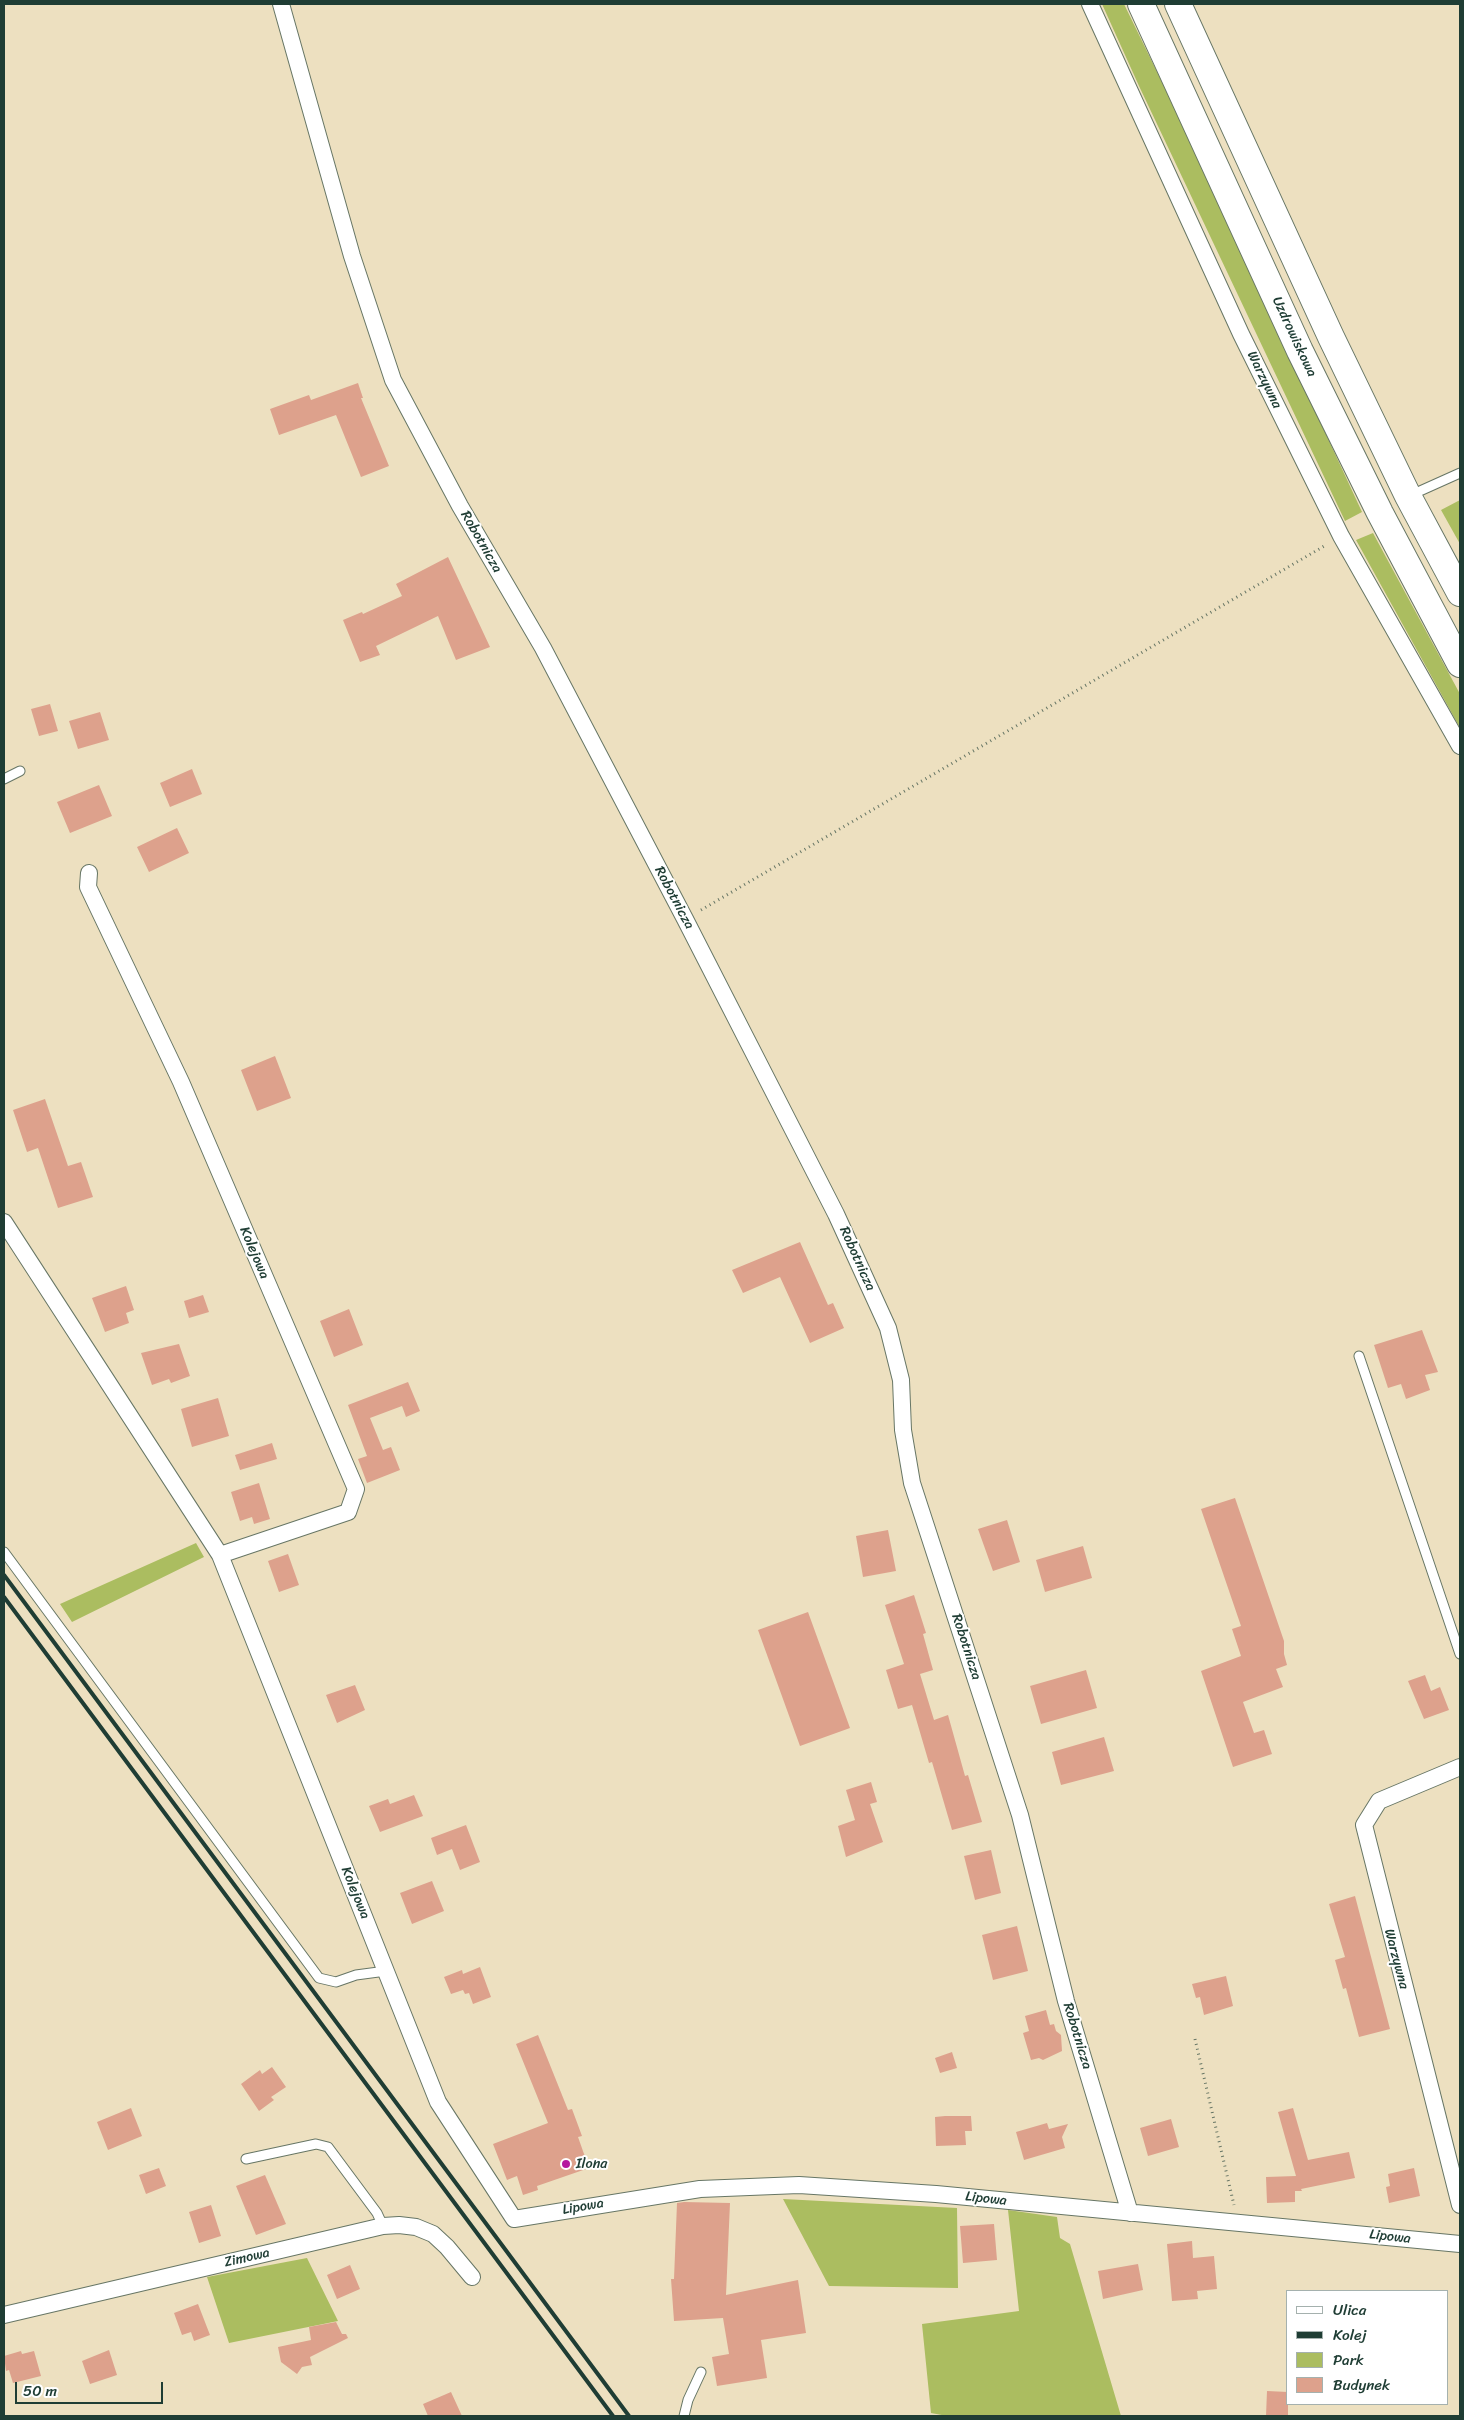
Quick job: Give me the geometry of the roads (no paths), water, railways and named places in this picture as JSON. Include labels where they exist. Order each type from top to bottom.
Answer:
[{"type":"main road","name":"Uzdrowiskowa","points":[[1141,4],[1300,351],[1380,513],[1460,664]]},
{"type":"main road","points":[[1178,4],[1331,336],[1408,496],[1460,593]]},
{"type":"street","name":"Robotnicza","points":[[281,4],[352,256],[393,380],[460,506],[544,648],[836,1214],[888,1328],[901,1380],[903,1430],[912,1483],[1020,1815],[1066,2001],[1130,2213]]},
{"type":"street","name":"Warzywna","points":[[1090,4],[1234,319],[1341,536],[1460,746]]},
{"type":"street","name":"Kolejowa","points":[[89,873],[88,887],[181,1082],[356,1489],[348,1512],[220,1556]]},
{"type":"street","name":"Kolejowa","points":[[4,1222],[220,1556],[438,2102],[514,2219]]},
{"type":"street","name":"Warzywna","points":[[1460,1768],[1378,1801],[1364,1825],[1375,1877],[1460,2204]]},
{"type":"street","name":"Lipowa","points":[[514,2219],[700,2189],[799,2185],[865,2188],[1460,2244]]},
{"type":"street","name":"Zimowa","points":[[4,2315],[383,2226],[416,2227],[433,2234],[448,2246],[472,2277]]},
{"type":"lane","points":[[1408,496],[1460,473]]},
{"type":"lane","points":[[4,779],[20,771]]},
{"type":"lane","points":[[1359,1356],[1460,1654]]},
{"type":"lane","points":[[4,1552],[319,1978],[336,1982],[356,1975],[386,1971]]},
{"type":"lane","points":[[246,2159],[316,2144],[328,2147],[377,2213],[383,2226]]},
{"type":"lane","points":[[684,2416],[688,2400],[701,2372]]},
{"type":"railway","points":[[4,1575],[629,2416]]},
{"type":"railway","points":[[4,1597],[613,2416]]},
{"type":"place","name":"Ilona","points":[[566,2164]]}]
